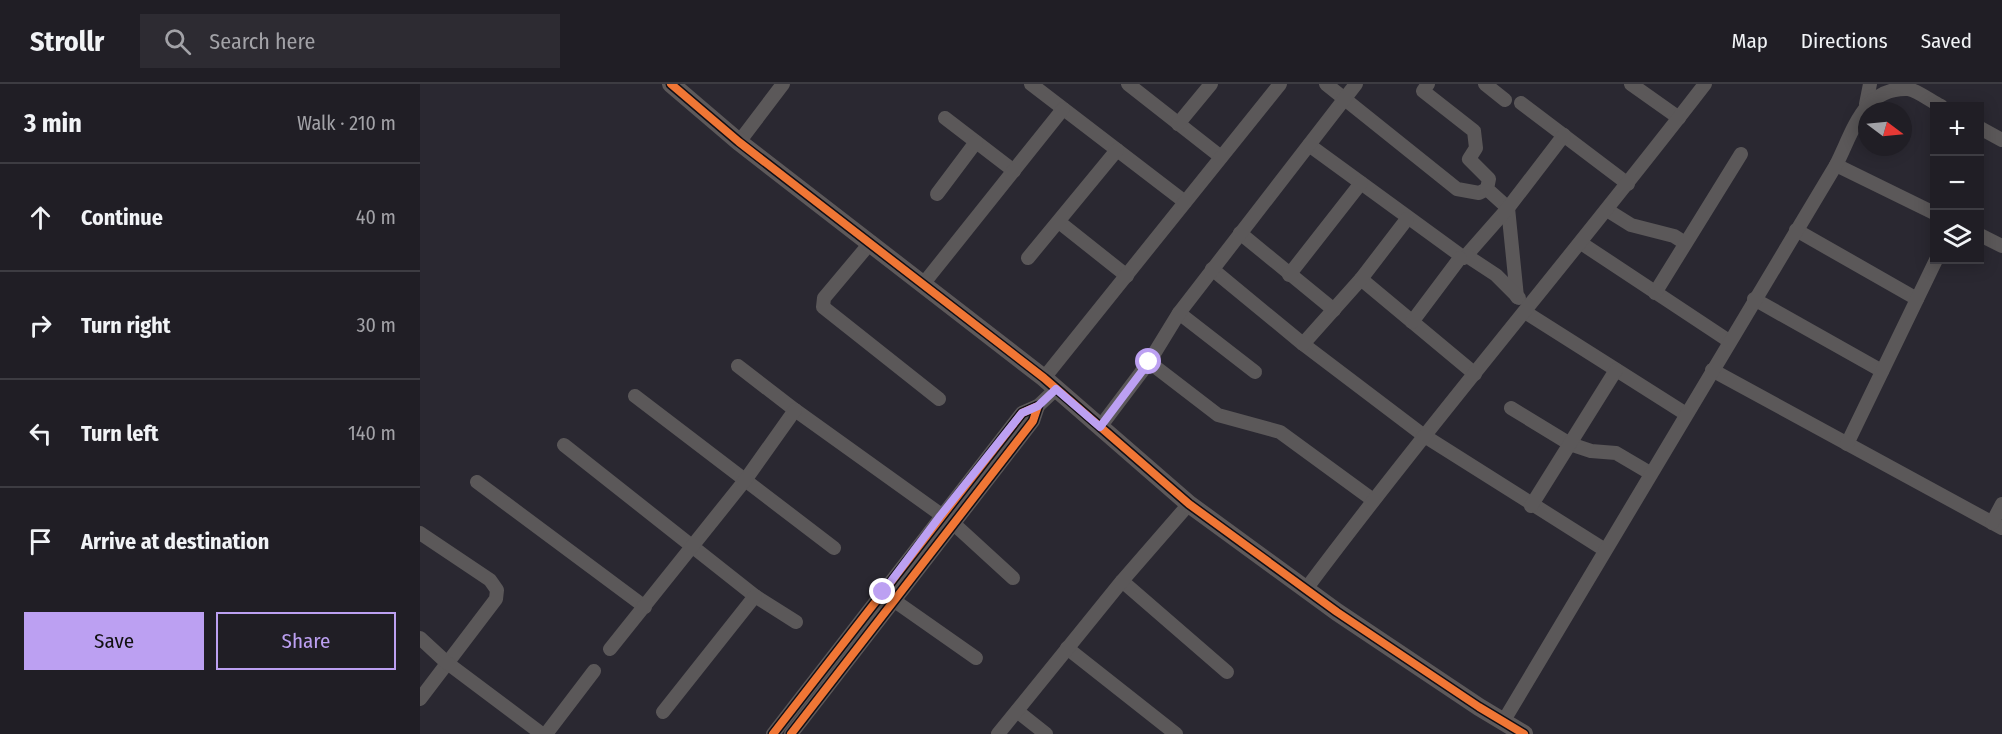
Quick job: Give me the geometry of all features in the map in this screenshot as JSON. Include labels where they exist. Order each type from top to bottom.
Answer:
[{"type":"street","points":[[671,84],[739,142],[924,283],[1050,384],[1189,504],[1306,589],[1524,734]]},
{"type":"street","points":[[739,142],[783,84]]},
{"type":"street","points":[[1031,84],[1185,202]]},
{"type":"street","points":[[1128,84],[1221,156]]},
{"type":"street","points":[[791,734],[1033,421],[1050,384],[1127,276],[1280,84]]},
{"type":"street","points":[[1326,84],[1457,189],[1479,193],[1487,189]]},
{"type":"street","points":[[1100,427],[1149,362],[1179,313],[1356,84]]},
{"type":"street","points":[[1485,84],[1505,100]]},
{"type":"street","points":[[1631,84],[1679,118]]},
{"type":"street","points":[[1306,589],[1423,435],[1581,243],[1705,84]]},
{"type":"street","points":[[1866,102],[1870,84]]},
{"type":"street","points":[[1178,124],[1208,85]]},
{"type":"street","points":[[1421,86],[1474,131],[1476,148],[1469,159],[1489,179],[1487,189]]},
{"type":"street","points":[[1869,102],[1881,94],[1907,87],[1934,102]]},
{"type":"street","points":[[1521,103],[1628,184]]},
{"type":"street","points":[[924,283],[1063,109]]},
{"type":"street","points":[[945,117],[1014,171]]},
{"type":"street","points":[[1503,722],[1836,165],[1858,120]]},
{"type":"street","points":[[1984,130],[2002,140]]},
{"type":"street","points":[[1412,322],[1464,257],[1508,208],[1564,135]]},
{"type":"street","points":[[936,194],[976,142]]},
{"type":"street","points":[[1309,145],[1407,219],[1464,257],[1496,275],[1527,310],[1686,414]]},
{"type":"street","points":[[1028,258],[1117,150]]},
{"type":"street","points":[[1655,293],[1741,154]]},
{"type":"street","points":[[1836,165],[1930,211]]},
{"type":"street","points":[[1289,274],[1361,183]]},
{"type":"street","points":[[1487,189],[1508,208],[1517,297]]},
{"type":"street","points":[[1607,210],[1631,225],[1674,236],[1686,243]]},
{"type":"street","points":[[1303,344],[1361,279],[1407,219]]},
{"type":"street","points":[[1059,222],[1127,276]]},
{"type":"street","points":[[1796,230],[1917,298]]},
{"type":"street","points":[[1240,233],[1334,310]]},
{"type":"street","points":[[1984,237],[2002,246]]},
{"type":"street","points":[[871,242],[824,298],[823,307],[939,399]]},
{"type":"street","points":[[1581,243],[1729,341]]},
{"type":"street","points":[[1847,444],[1934,264]]},
{"type":"street","points":[[1212,269],[1303,344],[1423,435],[1531,506],[1605,550]]},
{"type":"street","points":[[1361,279],[1475,374]]},
{"type":"street","points":[[1754,299],[1882,371]]},
{"type":"street","points":[[1179,313],[1255,372]]},
{"type":"street","points":[[1149,362],[1218,415],[1280,432],[1373,500]]},
{"type":"street","points":[[738,366],[795,410],[954,524],[1013,578]]},
{"type":"street","points":[[1531,506],[1616,370]]},
{"type":"street","points":[[1712,370],[1997,526],[2002,504]]},
{"type":"street","points":[[635,396],[834,548]]},
{"type":"street","points":[[773,734],[1022,413],[1038,406]]},
{"type":"street","points":[[1511,408],[1570,444],[1591,451],[1616,453],[1650,473]]},
{"type":"street","points":[[609,649],[746,479],[795,410]]},
{"type":"street","points":[[564,445],[755,596],[796,622]]},
{"type":"street","points":[[477,482],[645,607]]},
{"type":"street","points":[[998,734],[1122,581],[1189,504]]},
{"type":"street","points":[[420,533],[490,580],[497,590],[496,599],[420,699]]},
{"type":"street","points":[[1122,581],[1227,672]]},
{"type":"street","points":[[883,592],[976,658]]},
{"type":"street","points":[[663,712],[755,596]]},
{"type":"street","points":[[420,638],[446,662],[544,734],[594,671]]},
{"type":"street","points":[[1067,648],[1176,734]]},
{"type":"street","points":[[1017,711],[1046,734]]},
{"type":"cycle path","points":[[671,84],[739,142],[1044,378],[1189,504],[1337,612],[1479,707],[1524,734]]},
{"type":"cycle path","points":[[773,734],[1022,413],[1038,406],[1033,421],[791,734]]},
{"type":"route","points":[[883,592],[1022,413],[1038,406],[1056,389],[1100,427],[1149,362]]}]
